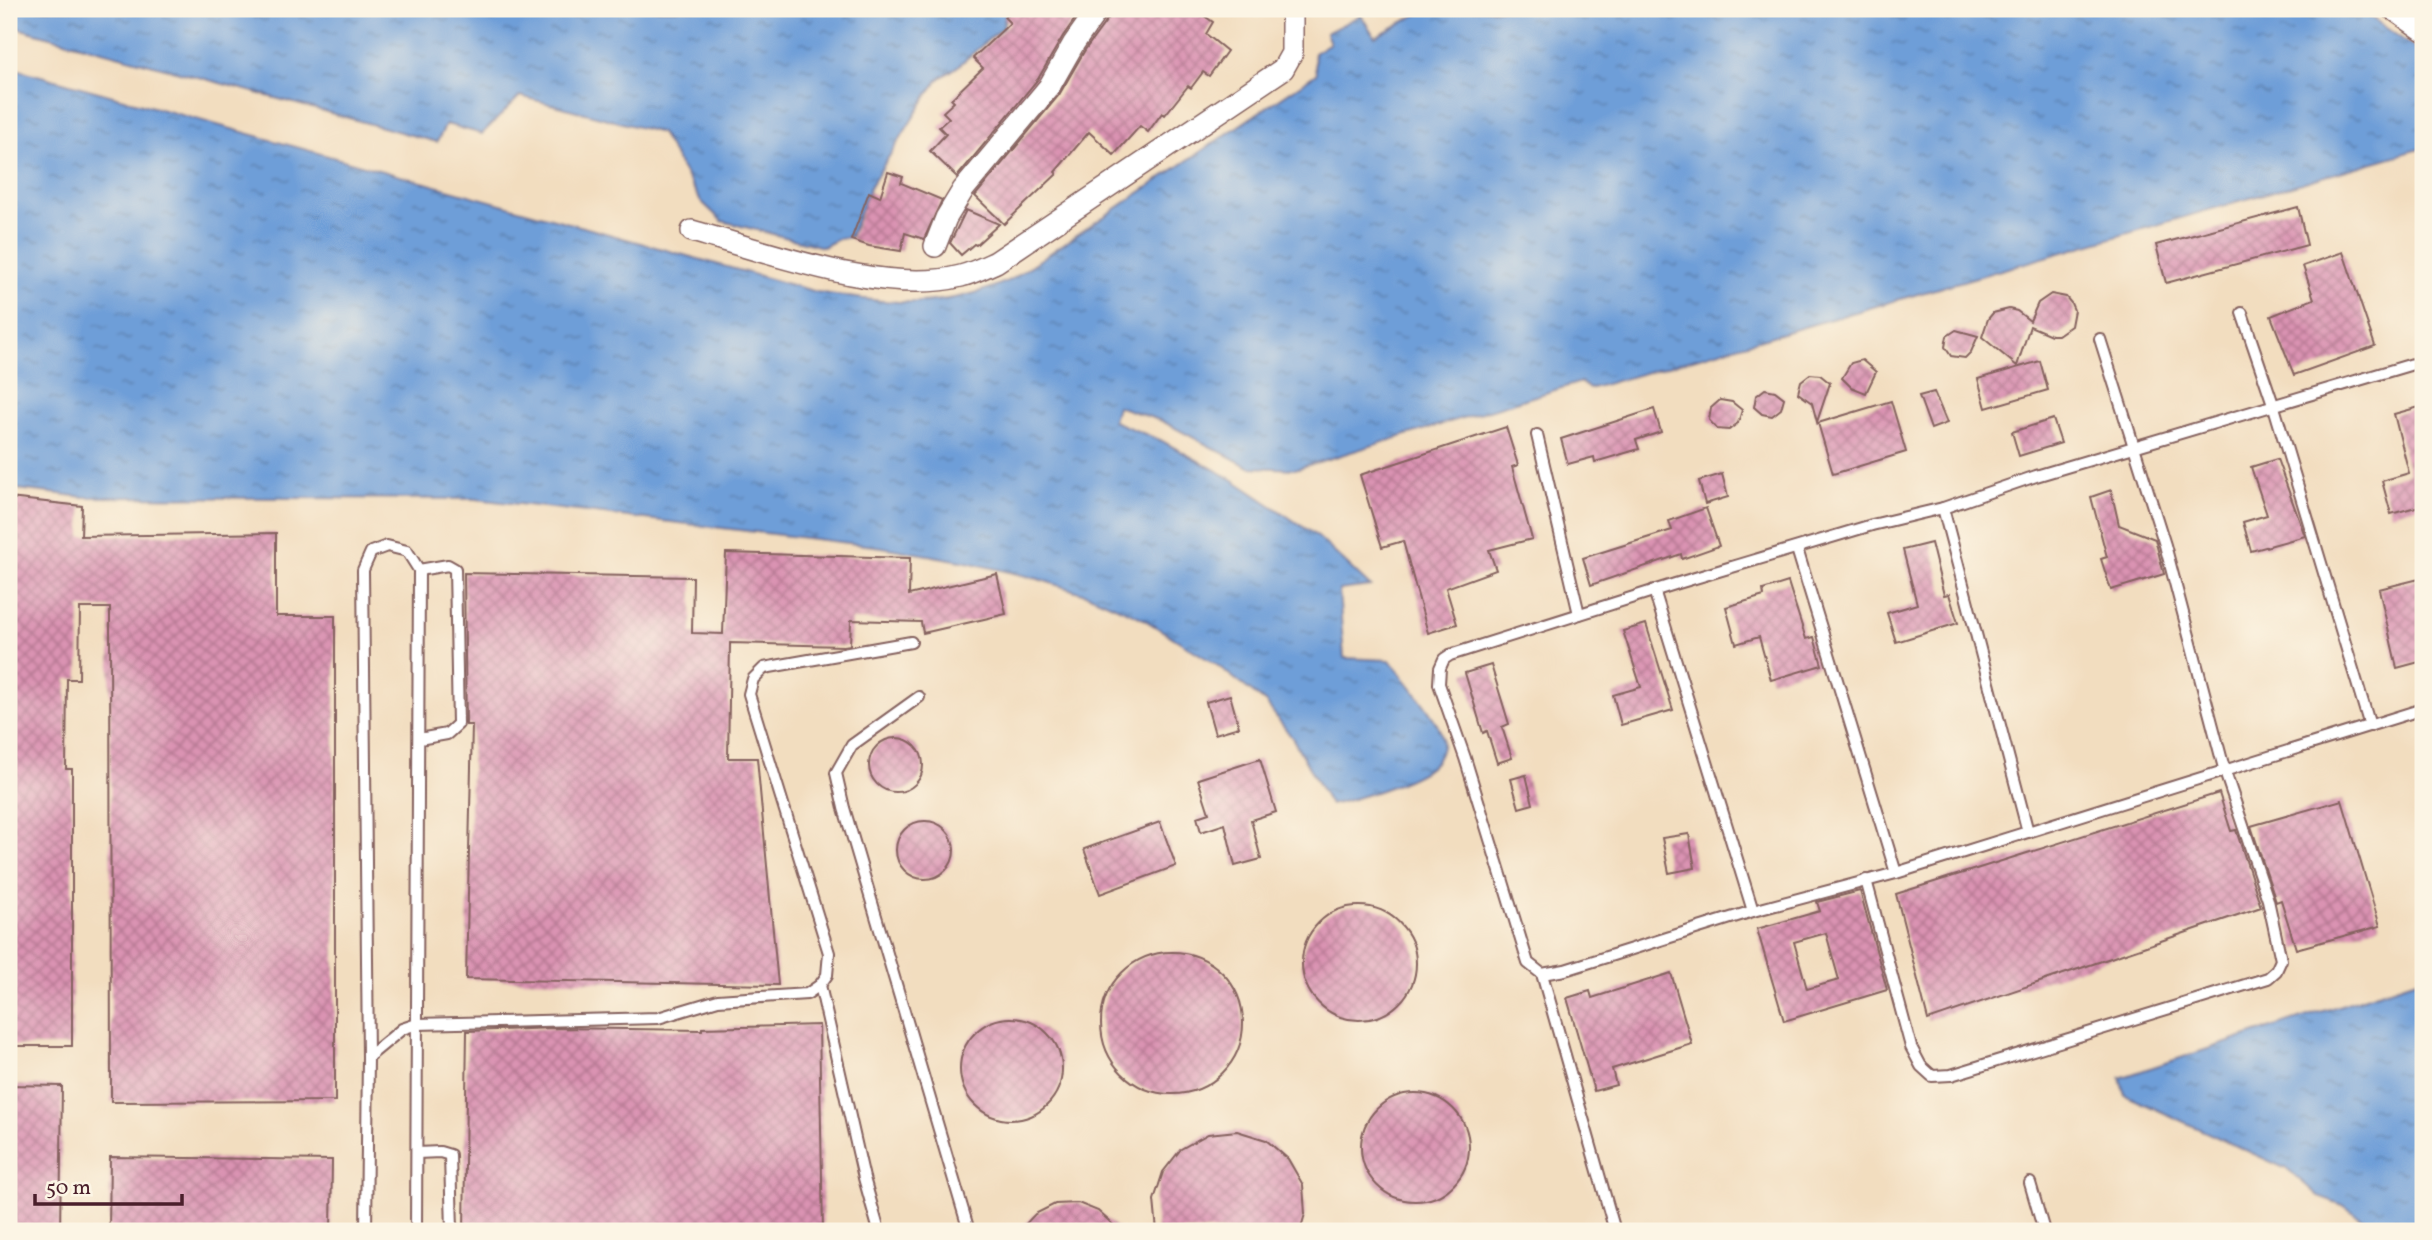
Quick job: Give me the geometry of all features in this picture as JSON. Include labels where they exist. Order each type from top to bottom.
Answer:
[{"type":"street","points":[[935,246],[946,218],[963,190],[1049,87],[1074,43],[1098,9]]},
{"type":"street","points":[[692,231],[842,273],[926,281],[961,276],[996,262],[1283,69],[1292,53],[1292,9]]},
{"type":"street","points":[[2393,9],[2423,30]]},
{"type":"lane","points":[[2242,313],[2274,407],[2370,726]]},
{"type":"lane","points":[[1866,880],[1911,1047],[1921,1066],[1932,1076],[1951,1075],[2268,978],[2276,971],[2281,960],[2268,900],[2225,772],[2165,545],[2100,339]]},
{"type":"lane","points":[[1615,1231],[1542,974],[1528,963],[1465,758],[1439,684],[1440,668],[1444,659],[1654,590],[1872,525],[1943,508],[2036,476],[2423,363]]},
{"type":"lane","points":[[1537,435],[1579,614]]},
{"type":"lane","points":[[1943,508],[2028,832]]},
{"type":"lane","points":[[366,1231],[368,1057],[363,570],[371,552],[387,546],[407,551],[419,569],[416,1231]]},
{"type":"lane","points":[[1797,549],[1896,873]]},
{"type":"lane","points":[[419,569],[448,565],[455,569],[458,724],[447,734],[419,738]]},
{"type":"lane","points":[[1654,590],[1753,911]]},
{"type":"lane","points":[[368,1057],[402,1029],[417,1024],[658,1018],[718,1000],[807,994],[820,985],[827,975],[829,953],[749,694],[753,680],[764,668],[911,642]]},
{"type":"lane","points":[[919,696],[852,745],[836,773],[969,1231]]},
{"type":"lane","points":[[1542,974],[1565,971],[1753,911],[1896,873],[2423,709]]},
{"type":"lane","points":[[820,985],[864,1178],[879,1231]]},
{"type":"lane","points":[[417,1153],[440,1152],[450,1155],[452,1231]]},
{"type":"lane","points":[[2030,1183],[2044,1231]]},
{"type":"water","points":[[9,9],[1007,9],[1003,27],[939,79],[928,94],[870,187],[850,237],[840,238],[823,247],[722,221],[701,201],[661,133],[520,96],[482,134],[446,124],[437,142],[21,29],[9,24]]},
{"type":"water","points":[[1427,9],[2359,9],[2423,54],[2423,148],[1589,389],[1581,382],[1295,469],[1249,467],[1162,421],[1117,406],[1113,421],[1162,441],[1232,479],[1318,537],[1370,586],[1339,590],[1344,658],[1390,660],[1434,719],[1442,737],[1442,745],[1431,766],[1412,778],[1330,805],[1293,739],[1266,703],[1217,665],[1140,617],[1092,596],[1035,578],[967,562],[882,547],[476,499],[84,497],[9,488],[9,67],[817,292],[868,300],[915,302],[961,297],[1010,280],[1316,74],[1314,53],[1330,43],[1326,33],[1361,15],[1375,37]]},
{"type":"water","points":[[2423,978],[2423,1231],[2385,1231],[2371,1225],[2343,1205],[2318,1196],[2289,1170],[2125,1095],[2120,1078]]},
{"type":"building","points":[[1013,9],[1082,9],[1038,79],[957,177],[930,151],[946,134],[939,127],[949,118],[943,112],[954,102],[951,99],[983,68],[973,58],[1010,23],[1004,17]]},
{"type":"building","points":[[1111,9],[1194,9],[1213,22],[1206,34],[1227,51],[1209,76],[1203,72],[1165,115],[1162,113],[1148,132],[1140,126],[1114,155],[1089,132],[1055,172],[1057,174],[1004,224],[975,196],[1059,95],[1085,50],[1109,17]]},
{"type":"building","points":[[888,172],[903,177],[901,183],[942,200],[924,239],[905,233],[901,251],[851,240],[869,192],[880,197]]},
{"type":"building","points":[[2298,207],[2307,245],[2166,283],[2156,245]]},
{"type":"building","points":[[966,210],[999,224],[961,255],[950,243]]},
{"type":"building","points":[[2343,252],[2375,346],[2294,375],[2271,316],[2314,299],[2303,266]]},
{"type":"building","points":[[2051,294],[2066,297],[2071,303],[2074,310],[2071,326],[2058,335],[2051,335],[2030,326],[2017,366],[1982,337],[1993,313],[2009,309],[2017,311],[2030,321],[2038,303]]},
{"type":"building","points":[[1956,330],[1978,336],[1971,352],[1965,358],[1951,356],[1945,347],[1947,336]]},
{"type":"building","points":[[1862,360],[1876,372],[1866,393],[1851,387],[1842,378],[1851,363]]},
{"type":"building","points":[[2040,361],[2048,390],[1986,408],[1978,379]]},
{"type":"building","points":[[1810,374],[1820,375],[1830,383],[1817,422],[1812,403],[1798,393],[1801,381]]},
{"type":"building","points":[[1765,389],[1775,391],[1784,398],[1781,409],[1772,416],[1762,414],[1754,407],[1756,396]]},
{"type":"building","points":[[1934,392],[1947,423],[1931,429],[1919,396]]},
{"type":"building","points":[[1720,400],[1732,402],[1742,410],[1738,423],[1729,430],[1717,429],[1709,420],[1711,408]]},
{"type":"building","points":[[1891,401],[1906,452],[1833,474],[1818,423]]},
{"type":"building","points":[[2423,406],[2423,505],[2391,514],[2382,481],[2409,473],[2394,414]]},
{"type":"building","points":[[1654,409],[1661,432],[1636,440],[1639,449],[1595,462],[1594,457],[1568,464],[1561,439]]},
{"type":"building","points":[[2053,419],[2061,443],[2019,456],[2012,432]]},
{"type":"building","points":[[1506,427],[1518,465],[1512,467],[1532,539],[1489,550],[1496,570],[1446,588],[1457,624],[1428,633],[1403,541],[1382,547],[1360,475]]},
{"type":"building","points":[[2277,459],[2305,536],[2251,551],[2243,522],[2267,515],[2251,467]]},
{"type":"building","points":[[1722,474],[1728,497],[1705,504],[1699,481]]},
{"type":"building","points":[[2111,490],[2119,525],[2155,539],[2164,574],[2111,590],[2101,559],[2107,557],[2091,497]]},
{"type":"building","points":[[9,498],[82,506],[81,536],[276,533],[276,616],[335,616],[335,1101],[111,1102],[110,608],[80,608],[79,679],[67,679],[66,769],[72,769],[72,1046],[9,1046]]},
{"type":"building","points":[[1706,508],[1719,546],[1682,559],[1681,554],[1591,585],[1583,558],[1672,530],[1669,521]]},
{"type":"building","points":[[1931,543],[1944,595],[1949,594],[1958,623],[1896,642],[1887,613],[1917,604],[1903,550]]},
{"type":"building","points":[[726,553],[910,558],[909,595],[997,574],[1006,614],[923,633],[921,622],[851,620],[850,645],[844,646],[730,643],[728,758],[757,758],[778,985],[466,979],[472,725],[466,725],[464,573],[693,577],[692,633],[723,634]]},
{"type":"building","points":[[2423,578],[2423,661],[2397,668],[2379,589]]},
{"type":"building","points":[[1788,582],[1806,639],[1814,637],[1822,665],[1771,680],[1759,637],[1736,644],[1726,607],[1764,596],[1763,590]]},
{"type":"building","points":[[1646,624],[1673,710],[1621,725],[1613,695],[1641,687],[1623,631]]},
{"type":"building","points":[[1491,665],[1509,724],[1502,727],[1512,758],[1497,763],[1487,731],[1483,733],[1465,673]]},
{"type":"building","points":[[1230,695],[1239,727],[1215,734],[1206,702]]},
{"type":"building","points":[[901,738],[911,742],[919,750],[923,765],[919,780],[911,788],[891,792],[881,788],[873,780],[869,760],[873,750],[881,742]]},
{"type":"building","points":[[1260,759],[1276,812],[1251,820],[1261,859],[1235,866],[1225,824],[1201,832],[1197,817],[1209,813],[1198,779]]},
{"type":"building","points":[[1526,775],[1533,804],[1519,808],[1511,779]]},
{"type":"building","points":[[2219,793],[2231,831],[2236,830],[2261,907],[1928,1020],[1896,894]]},
{"type":"building","points":[[2342,800],[2380,926],[2296,949],[2281,900],[2276,902],[2251,826]]},
{"type":"building","points":[[919,821],[931,821],[941,825],[950,834],[954,856],[946,871],[931,879],[919,879],[909,875],[900,866],[896,856],[896,844],[900,834],[909,825]]},
{"type":"building","points":[[1160,822],[1176,866],[1100,894],[1084,849]]},
{"type":"building","points":[[1689,834],[1695,868],[1669,873],[1662,838]]},
{"type":"building","points":[[1860,891],[1887,990],[1784,1021],[1757,929],[1820,911],[1817,902]],"holes":[[[1826,933],[1839,980],[1807,989],[1794,942]]]},
{"type":"building","points":[[1359,906],[1381,911],[1399,923],[1411,941],[1416,963],[1411,985],[1399,1003],[1381,1015],[1359,1020],[1337,1015],[1319,1003],[1307,985],[1302,963],[1307,941],[1319,923],[1337,911]]},
{"type":"building","points":[[1172,952],[1199,958],[1222,973],[1237,996],[1243,1023],[1237,1050],[1222,1073],[1199,1088],[1172,1094],[1145,1088],[1122,1073],[1107,1050],[1101,1023],[1107,996],[1122,973],[1145,958]]},
{"type":"building","points":[[1671,973],[1692,1044],[1612,1069],[1616,1085],[1594,1091],[1567,998],[1590,991],[1592,998]]},
{"type":"building","points":[[1011,1018],[1030,1022],[1047,1033],[1058,1050],[1062,1069],[1058,1088],[1047,1105],[1030,1116],[1011,1120],[992,1116],[975,1105],[964,1088],[960,1069],[964,1050],[975,1033],[992,1022]]},
{"type":"building","points":[[819,1025],[823,1231],[464,1231],[467,1031],[555,1028],[702,1030]]},
{"type":"building","points":[[9,1085],[62,1086],[60,1231],[9,1231]]},
{"type":"building","points":[[1415,1093],[1436,1097],[1453,1109],[1465,1126],[1469,1147],[1465,1168],[1453,1185],[1436,1197],[1415,1201],[1394,1197],[1377,1185],[1365,1168],[1361,1147],[1365,1126],[1377,1109],[1394,1097]]},
{"type":"building","points":[[1237,1131],[1266,1140],[1288,1159],[1303,1185],[1305,1214],[1300,1231],[1157,1231],[1154,1200],[1163,1172],[1181,1149],[1208,1134]]},
{"type":"building","points":[[110,1157],[332,1160],[331,1231],[109,1231]]},
{"type":"building","points":[[1078,1203],[1098,1211],[1120,1231],[1019,1231],[1035,1214],[1055,1204]]}]
